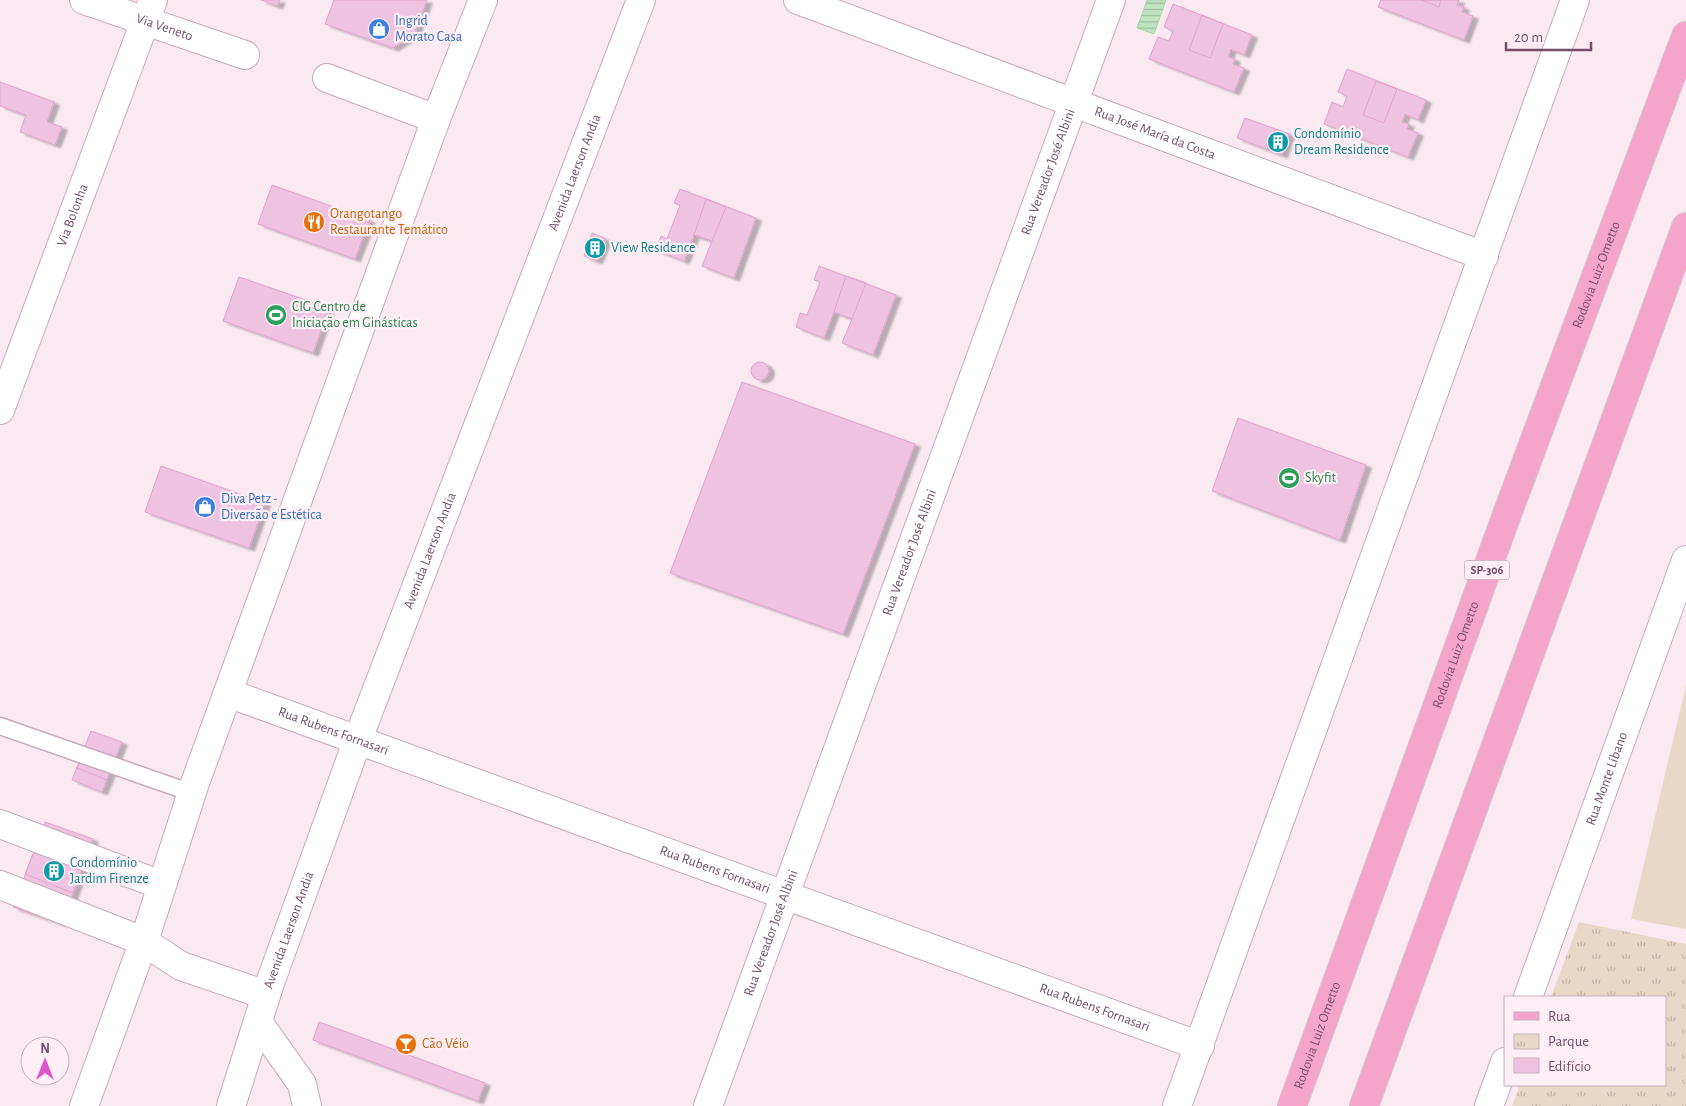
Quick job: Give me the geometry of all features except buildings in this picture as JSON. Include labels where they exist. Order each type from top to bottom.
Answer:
[{"type":"main road","name":"Rodovia Luiz Ometto","points":[[1292,1106],[1502,526],[1686,36]]},
{"type":"main road","points":[[1364,1106],[1686,227]]},
{"type":"street","name":"Via Veneto","points":[[84,0],[149,11],[245,55]]},
{"type":"street","points":[[84,1106],[228,693],[436,119],[483,0]]},
{"type":"street","name":"Avenida Laerson Andia","points":[[231,1106],[266,995],[358,740],[641,0]]},
{"type":"street","name":"Rua José María da Costa","points":[[798,0],[1072,104],[1484,256]]},
{"type":"street","name":"Rua Vereador José Albini","points":[[708,1106],[1111,0]]},
{"type":"street","points":[[1177,1106],[1484,256],[1574,0]]},
{"type":"street","name":"Via Bolonha","points":[[0,410],[149,11]]},
{"type":"street","points":[[327,78],[436,119]]},
{"type":"street","name":"Rua Monte Líbano","points":[[1528,996],[1680,595],[1686,560]]},
{"type":"street","name":"Rua Rubens Fornasari","points":[[228,693],[1200,1046]]},
{"type":"street","points":[[0,824],[161,885]]},
{"type":"street","points":[[0,885],[143,941],[181,966],[266,995]]},
{"type":"street","points":[[258,1022],[302,1084],[306,1106]]},
{"type":"street","points":[[1489,1106],[1504,1065]]},
{"type":"lane","points":[[0,726],[192,793]]},
{"type":"green space","points":[[1686,685],[1686,929],[1631,919]]},
{"type":"green space","points":[[1579,922],[1686,944],[1686,1106],[1512,1106],[1520,1086],[1666,1086],[1666,996],[1551,996]]},
{"type":"shaded area","points":[[1147,0],[1166,0],[1154,34],[1137,28]]},
{"type":"place","name":"Ingrid Morato Casa","points":[[379,29]]},
{"type":"place","name":"Condomínio Dream Residence","points":[[1278,142]]},
{"type":"place","name":"Orangotango Restaurante Temático","points":[[314,222]]},
{"type":"place","name":"View Residence","points":[[595,248]]},
{"type":"place","name":"CIG Centro de Iniciação em Ginásticas","points":[[276,315]]},
{"type":"place","name":"Skyfit","points":[[1289,478]]},
{"type":"place","name":"Diva Petz - Diversão e Estética","points":[[205,507]]},
{"type":"place","name":"Condomínio Jardim Firenze","points":[[54,871]]},
{"type":"place","name":"Cão Véio","points":[[406,1044]]}]
